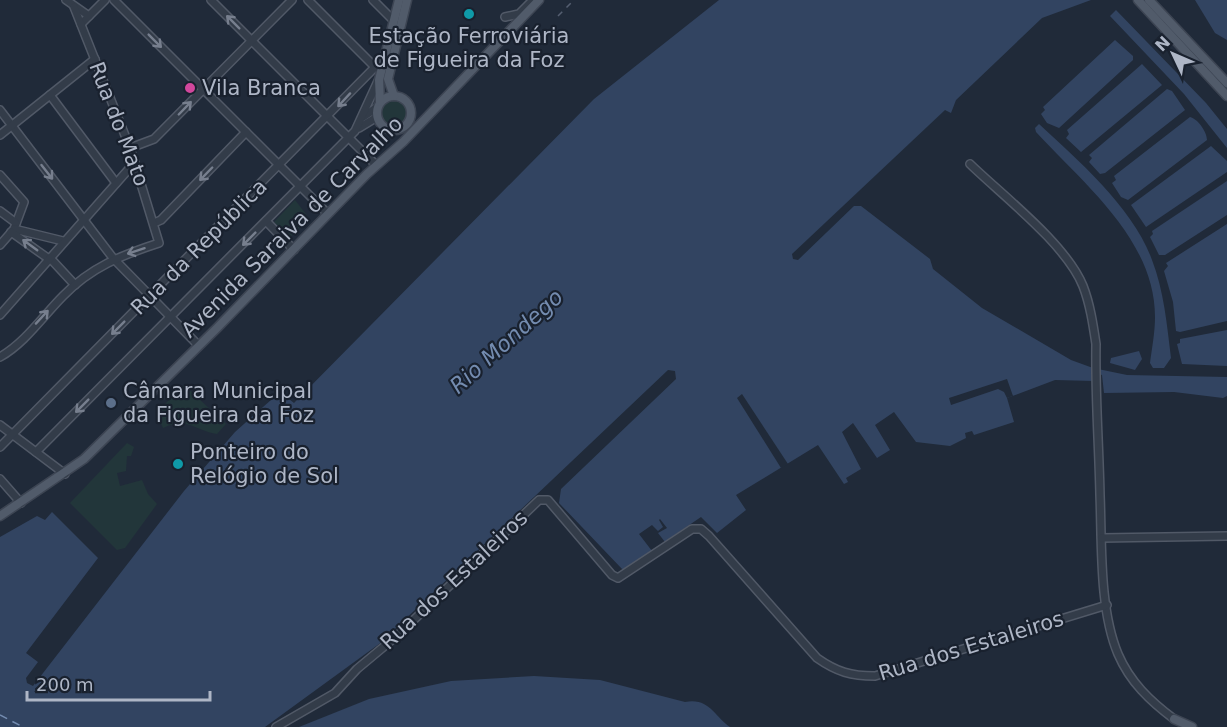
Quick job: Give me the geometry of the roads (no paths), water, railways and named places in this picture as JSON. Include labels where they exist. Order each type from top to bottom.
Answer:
[{"type":"main road","points":[[392,148],[396,143],[392,131],[377,109],[379,80],[399,0]]},
{"type":"main road","points":[[392,148],[400,141],[408,125],[410,109],[404,100],[394,96],[389,84],[389,74],[407,0]]},
{"type":"main road","name":"Avenida Saraiva de Carvalho","points":[[0,516],[84,459],[199,346],[392,148],[403,142],[539,0]]},
{"type":"main road","points":[[1138,0],[1227,96]]},
{"type":"main road","points":[[1149,0],[1227,83]]},
{"type":"main road","points":[[377,109],[394,96]]},
{"type":"main road","points":[[410,109],[432,111]]},
{"type":"main road","points":[[392,131],[432,111]]},
{"type":"main road","points":[[1174,719],[1183,727]]},
{"type":"main road","points":[[1174,719],[1192,727]]},
{"type":"street","points":[[66,0],[89,16]]},
{"type":"street","points":[[81,24],[105,0]]},
{"type":"street","points":[[114,0],[327,213]]},
{"type":"street","points":[[211,0],[328,116],[352,134],[376,165]]},
{"type":"street","points":[[130,148],[154,139],[292,0]]},
{"type":"street","points":[[308,0],[375,68]]},
{"type":"street","points":[[373,0],[394,21]]},
{"type":"street","points":[[505,17],[519,14],[533,0]]},
{"type":"street","name":"Rua do Mato","points":[[74,7],[130,148],[159,243],[113,258]]},
{"type":"street","name":"Rua da República","points":[[0,447],[385,57]]},
{"type":"street","points":[[0,135],[95,59]]},
{"type":"street","points":[[352,134],[363,117],[379,80]]},
{"type":"street","points":[[50,95],[116,183]]},
{"type":"street","points":[[363,117],[377,109]]},
{"type":"street","points":[[36,452],[377,109]]},
{"type":"street","points":[[0,110],[113,258],[199,346]]},
{"type":"street","points":[[154,223],[161,220],[246,132]]},
{"type":"street","points":[[0,315],[83,218],[135,162]]},
{"type":"street","points":[[970,164],[1067,259],[1082,284],[1092,315],[1102,538],[1107,605],[1113,640],[1125,668],[1141,692],[1174,719]]},
{"type":"street","points":[[0,175],[24,202],[14,228],[2,240]]},
{"type":"street","points":[[0,211],[14,228],[50,258],[75,285]]},
{"type":"street","points":[[266,221],[294,250]]},
{"type":"street","points":[[14,228],[63,242]]},
{"type":"street","points":[[0,357],[12,349],[75,285],[113,258]]},
{"type":"street","points":[[0,425],[65,474]]},
{"type":"street","points":[[0,479],[21,503]]},
{"type":"street","name":"Rua dos Estaleiros","points":[[276,727],[335,693],[357,669],[399,634],[539,500],[548,500],[612,575],[618,578],[692,530],[700,529],[709,536],[817,658],[837,672],[855,676],[874,676],[1107,605]]},
{"type":"street","points":[[1102,538],[1227,536]]},
{"type":"water","name":"Rio Mondego","points":[[719,0],[1091,0],[1042,18],[956,100],[951,113],[945,110],[792,254],[793,259],[798,260],[854,206],[861,206],[930,259],[933,269],[982,308],[1071,360],[1093,368],[1127,375],[1227,377],[1227,396],[1223,398],[1174,392],[1104,393],[1102,375],[1094,373],[1094,381],[1055,380],[1007,398],[1014,422],[974,435],[972,431],[965,433],[966,438],[950,446],[916,442],[894,412],[875,425],[890,450],[877,458],[853,423],[842,432],[861,469],[846,478],[848,482],[844,484],[818,445],[736,495],[746,510],[717,533],[701,517],[623,570],[559,503],[561,489],[676,379],[675,371],[668,370],[379,644],[265,727],[0,727],[0,537],[37,516],[45,520],[52,512],[98,558],[26,653],[38,662],[26,678],[27,683],[33,686],[184,491],[235,432],[280,392],[294,403],[594,99]]},
{"type":"water","points":[[1195,0],[1227,0],[1227,40],[1215,33]]},
{"type":"water","points":[[1116,10],[1206,103],[1227,129],[1227,148],[1184,94],[1110,16]]},
{"type":"water","points":[[1115,40],[1133,56],[1133,60],[1059,128],[1047,123],[1041,114],[1045,110],[1043,107]]},
{"type":"water","points":[[1142,64],[1162,85],[1081,152],[1066,138],[1069,134],[1067,130]]},
{"type":"water","points":[[1167,89],[1172,91],[1185,110],[1105,173],[1100,174],[1089,162],[1092,158],[1089,155]]},
{"type":"water","points":[[1190,117],[1202,126],[1207,140],[1128,200],[1121,197],[1112,183],[1116,180],[1114,176]]},
{"type":"water","points":[[1039,124],[1103,186],[1119,204],[1144,241],[1156,272],[1164,308],[1171,358],[1164,368],[1153,368],[1150,363],[1155,317],[1152,289],[1143,263],[1130,238],[1114,215],[1036,132],[1035,128]]},
{"type":"water","points":[[1211,146],[1227,161],[1227,172],[1146,227],[1131,205]]},
{"type":"water","points":[[1227,181],[1227,215],[1165,255],[1159,255],[1150,237],[1153,234],[1152,231]]},
{"type":"water","points":[[1227,224],[1227,321],[1176,331],[1173,302],[1164,271],[1168,266],[1166,263]]},
{"type":"water","points":[[1227,330],[1227,366],[1182,364],[1177,344],[1180,343],[1180,339]]},
{"type":"water","points":[[1139,351],[1142,359],[1135,370],[1110,363],[1111,358]]},
{"type":"water","points":[[534,676],[600,680],[685,702],[700,702],[730,727],[299,727],[369,699],[451,681]]},
{"type":"railway","points":[[558,16],[574,0]]},
{"type":"place","name":"Estação Ferroviária de Figueira da Foz","points":[[469,14]]},
{"type":"place","name":"Vila Branca","points":[[190,88]]},
{"type":"place","name":"Câmara Municipal da Figueira da Foz","points":[[111,403]]},
{"type":"place","name":"Ponteiro do Relógio de Sol","points":[[178,464]]}]
